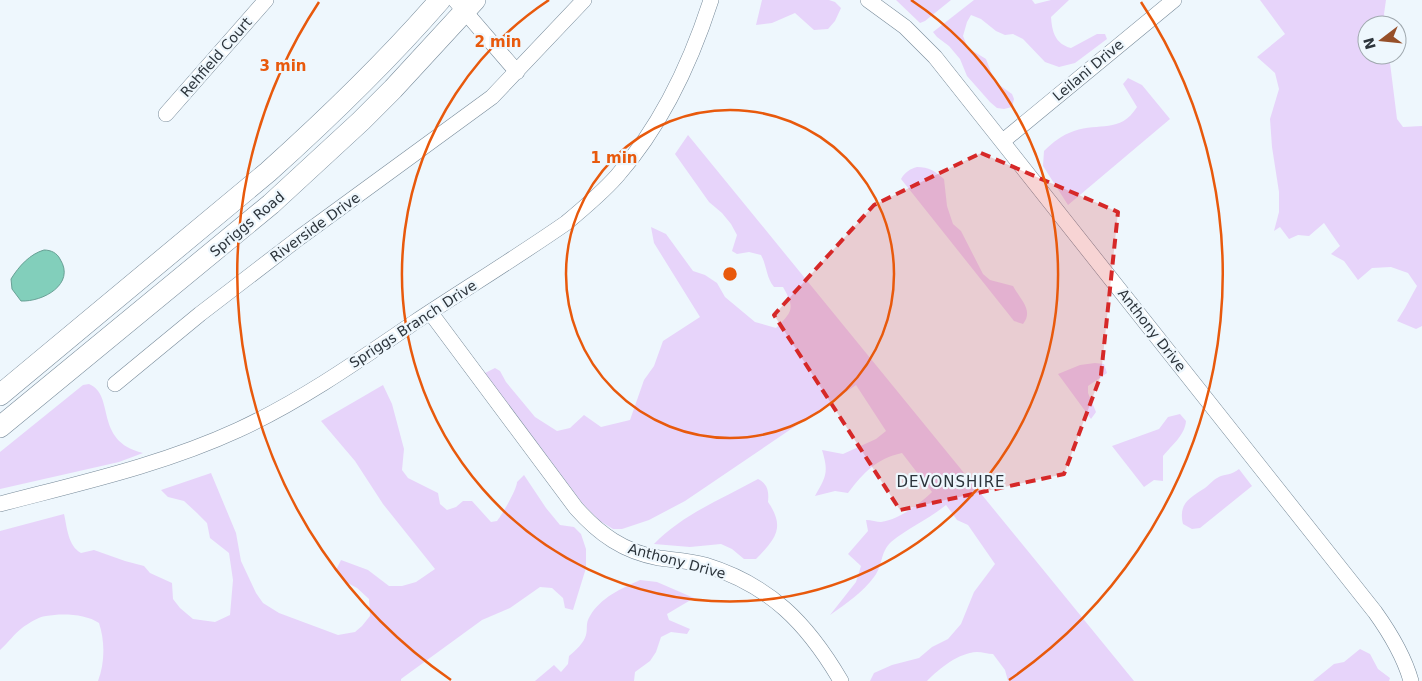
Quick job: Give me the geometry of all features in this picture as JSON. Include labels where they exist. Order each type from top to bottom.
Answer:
[{"type":"main road","name":"Spriggs Road","points":[[0,394],[299,144],[337,108],[440,0]]},
{"type":"main road","name":"Spriggs Road","points":[[0,427],[235,234],[334,148],[393,89],[465,4]]},
{"type":"street","name":"Rehfield Court","points":[[166,114],[266,0]]},
{"type":"street","name":"Riverside Drive","points":[[115,384],[200,314],[299,238],[492,97],[584,0]]},
{"type":"street","name":"Spriggs Branch Drive","points":[[0,504],[148,465],[239,430],[292,402],[332,377],[566,223],[594,200],[638,151],[673,92],[693,49],[711,0]]},
{"type":"street","name":"Anthony Drive","points":[[868,0],[893,17],[918,38],[1003,141],[1375,612],[1389,633],[1407,668],[1411,681]]},
{"type":"street","name":"Leilani Drive","points":[[1003,141],[1174,0]]},
{"type":"street","points":[[465,4],[517,72]]},
{"type":"street","name":"Anthony Drive","points":[[430,312],[576,508],[590,524],[606,537],[634,551],[703,565],[754,585],[792,615],[807,630],[826,655],[841,681]]},
{"type":"highlighted area","points":[[981,153],[1118,212],[1101,375],[1064,474],[900,510],[774,315],[874,205]]},
{"type":"shaded area","points":[[762,0],[829,0],[835,2],[841,8],[835,21],[828,29],[814,30],[795,13],[772,23],[756,25]]},
{"type":"shaded area","points":[[896,0],[951,0],[920,23]]},
{"type":"shaded area","points":[[974,0],[1032,0],[1035,4],[1051,0],[1069,0],[1051,17],[1052,27],[1058,40],[1071,48],[1097,34],[1105,34],[1107,39],[1075,63],[1059,67],[1045,62],[1023,39],[1013,34],[1005,35],[996,31],[981,19],[971,15],[963,36],[968,48],[986,59],[998,84],[1012,94],[1014,99],[1012,107],[997,108],[967,76],[960,59],[933,32]]},
{"type":"shaded area","points":[[1260,0],[1386,0],[1384,15],[1357,15],[1357,65],[1390,65],[1397,119],[1403,127],[1422,126],[1422,326],[1416,329],[1397,321],[1417,286],[1408,273],[1391,267],[1372,268],[1358,280],[1344,261],[1331,254],[1340,246],[1324,223],[1309,236],[1298,235],[1289,239],[1280,227],[1274,231],[1279,212],[1279,192],[1270,119],[1279,89],[1275,73],[1257,57],[1285,34]]},
{"type":"shaded area","points":[[1128,78],[1142,85],[1170,119],[1068,205],[1043,166],[1044,151],[1058,139],[1083,128],[1108,126],[1124,121],[1137,107],[1123,84]]},
{"type":"shaded area","points":[[688,135],[1134,681],[1008,681],[1005,670],[993,654],[977,652],[956,658],[927,681],[870,681],[874,673],[892,665],[919,658],[932,647],[948,639],[961,624],[974,592],[995,564],[968,525],[957,520],[946,505],[891,542],[885,550],[877,573],[865,588],[830,615],[856,582],[861,566],[848,554],[868,531],[866,520],[888,521],[916,506],[932,492],[902,453],[885,459],[871,467],[848,493],[835,491],[815,496],[822,484],[826,469],[822,450],[843,454],[876,439],[886,431],[856,385],[685,501],[649,520],[622,529],[613,529],[600,521],[583,504],[485,373],[495,368],[500,371],[506,382],[535,417],[557,431],[570,428],[584,415],[601,427],[630,420],[644,380],[654,366],[663,341],[700,317],[654,243],[651,227],[666,234],[693,271],[705,275],[717,283],[725,297],[755,322],[776,328],[789,313],[791,305],[783,287],[774,287],[771,283],[761,255],[749,252],[737,254],[732,251],[737,235],[731,224],[709,202],[675,154]]},
{"type":"shaded area","points":[[917,167],[932,170],[944,179],[947,206],[953,224],[961,231],[983,274],[990,280],[1013,286],[1027,309],[1026,319],[1023,324],[1014,321],[901,179],[908,171]]},
{"type":"shaded area","points":[[44,250],[54,252],[57,255],[64,268],[64,276],[55,290],[47,295],[30,301],[21,301],[12,289],[11,279],[25,261],[34,254]]},
{"type":"shaded area","points":[[1104,364],[1107,373],[1088,386],[1088,393],[1096,412],[1091,419],[1058,374],[1080,365]]},
{"type":"shaded area","points":[[89,384],[97,390],[102,398],[111,429],[117,439],[127,447],[143,453],[119,462],[0,489],[0,452],[83,385]]},
{"type":"shaded area","points":[[383,385],[392,404],[404,449],[402,470],[408,478],[438,493],[440,504],[447,510],[456,507],[463,501],[472,501],[491,522],[497,521],[506,508],[517,482],[524,475],[560,525],[574,527],[581,534],[586,549],[586,568],[573,610],[565,608],[563,598],[552,588],[540,587],[510,608],[482,620],[401,679],[401,681],[98,681],[102,667],[103,652],[99,623],[74,615],[52,615],[37,619],[19,630],[0,650],[0,531],[64,514],[73,546],[81,553],[94,550],[144,566],[150,573],[172,583],[173,599],[193,619],[215,622],[230,615],[233,580],[229,553],[210,538],[207,523],[197,513],[184,501],[168,497],[161,490],[211,473],[236,533],[241,561],[256,593],[263,603],[279,613],[338,635],[355,632],[370,616],[369,599],[357,588],[344,581],[336,570],[341,560],[368,570],[389,586],[402,586],[416,582],[435,569],[383,504],[355,461],[321,421]]},
{"type":"shaded area","points":[[1180,414],[1186,421],[1185,426],[1178,440],[1163,456],[1163,481],[1154,480],[1144,487],[1112,446],[1159,429],[1168,417]]},
{"type":"shaded area","points":[[1239,469],[1252,486],[1200,528],[1192,529],[1183,524],[1182,511],[1190,498],[1217,478]]},
{"type":"shaded area","points":[[758,479],[764,483],[767,489],[768,502],[776,519],[777,526],[773,539],[756,559],[744,559],[732,549],[721,544],[690,547],[654,544],[677,524],[717,500]]},
{"type":"shaded area","points":[[640,580],[657,582],[694,598],[667,614],[669,620],[690,629],[687,634],[671,632],[661,637],[656,652],[650,661],[635,672],[634,681],[535,681],[554,665],[561,672],[568,664],[569,656],[585,638],[588,621],[595,609],[612,594]]},
{"type":"shaded area","points":[[1360,649],[1370,654],[1378,669],[1390,678],[1389,681],[1313,681],[1334,664],[1344,662]]},
{"type":"district","name":"DEVONSHIRE","points":[[951,482]]}]
